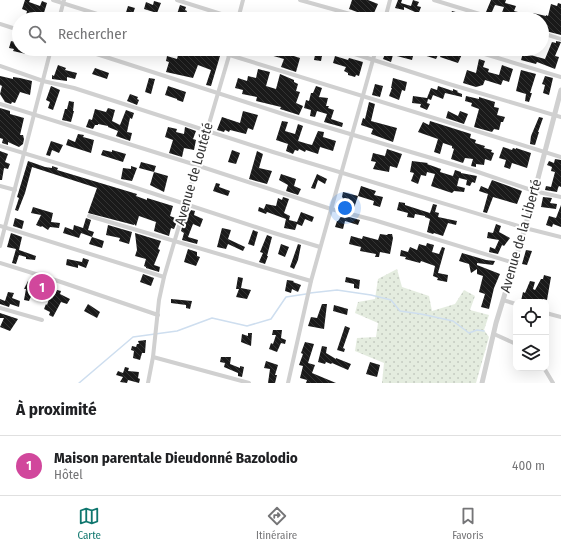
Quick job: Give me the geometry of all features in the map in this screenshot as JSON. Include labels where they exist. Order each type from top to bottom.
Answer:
[{"type":"street","points":[[53,0],[64,2],[93,12]]},
{"type":"street","points":[[177,0],[216,12]]},
{"type":"street","points":[[240,12],[243,0]]},
{"type":"street","points":[[300,0],[314,2],[346,12]]},
{"type":"street","points":[[387,12],[390,0]]},
{"type":"street","points":[[434,0],[473,12]]},
{"type":"street","points":[[61,12],[64,2]]},
{"type":"street","points":[[0,24],[12,28]]},
{"type":"street","points":[[549,35],[561,39]]},
{"type":"street","points":[[0,246],[49,56]]},
{"type":"street","points":[[102,56],[286,115],[475,171],[534,191],[561,197]]},
{"type":"street","name":"Avenue de Loutété","points":[[148,383],[153,357],[159,300],[164,276],[229,56]]},
{"type":"street","points":[[232,56],[561,157]]},
{"type":"street","points":[[362,56],[449,84],[561,117]]},
{"type":"street","points":[[288,383],[320,246],[374,56]]},
{"type":"street","points":[[491,56],[561,77]]},
{"type":"street","points":[[0,66],[43,81],[74,88],[266,150],[525,228],[561,237]]},
{"type":"street","name":"Avenue de la Liberté","points":[[482,383],[503,300],[525,228],[561,90]]},
{"type":"street","points":[[0,104],[331,209],[374,220],[514,263]]},
{"type":"street","points":[[0,146],[109,179],[274,233],[320,246]]},
{"type":"street","points":[[0,186],[15,190]]},
{"type":"street","points":[[89,216],[311,281]]},
{"type":"street","points":[[0,226],[164,276]]},
{"type":"street","points":[[0,263],[158,315]]},
{"type":"street","points":[[503,300],[513,303]]},
{"type":"street","points":[[0,308],[42,320]]},
{"type":"street","points":[[549,314],[561,317]]},
{"type":"street","points":[[494,334],[513,343]]},
{"type":"street","points":[[153,357],[249,383]]},
{"type":"street","points":[[546,371],[553,383]]},
{"type":"shaded area","points":[[397,269],[402,287],[429,296],[432,311],[455,304],[464,290],[475,296],[470,310],[489,315],[484,330],[489,337],[476,383],[382,383],[384,363],[355,351],[357,338],[376,337],[378,323],[355,313],[358,302],[375,299],[378,279]]},
{"type":"building","points":[[25,0],[30,0],[29,2],[40,6],[42,1],[47,3],[44,12],[27,12],[22,9]]},
{"type":"building","points":[[352,0],[368,0],[378,4],[374,12],[357,12],[349,9]]},
{"type":"building","points":[[398,0],[402,0],[401,3],[411,6],[413,0],[419,2],[417,6],[421,7],[419,12],[415,12],[404,7],[404,10],[395,8]]},
{"type":"building","points":[[491,0],[506,0],[505,3],[516,6],[514,11],[518,12],[502,12],[504,7],[495,5],[492,12],[486,12]]},
{"type":"building","points":[[154,1],[161,3],[157,12],[144,9],[146,2],[153,5]]},
{"type":"building","points":[[558,3],[561,4],[561,35],[549,32],[549,12],[551,4],[557,6]]},
{"type":"building","points":[[180,5],[186,7],[185,10],[187,12],[178,12]]},
{"type":"building","points":[[128,6],[135,8],[134,12],[126,12]]},
{"type":"building","points":[[12,41],[12,49],[9,48]]},
{"type":"building","points":[[556,41],[561,42],[555,56],[559,57],[555,69],[537,62],[536,64],[521,60],[522,56],[534,56],[545,59],[546,56],[549,56],[549,49],[552,42],[556,43]]},
{"type":"building","points":[[167,56],[177,59],[178,56],[220,56],[211,86],[206,85],[211,70],[198,65],[193,78],[166,72],[169,62],[166,61]]},
{"type":"building","points":[[274,56],[294,56],[300,58],[296,72],[281,67],[284,59]]},
{"type":"building","points":[[315,56],[322,56],[321,61],[314,60]]},
{"type":"building","points":[[335,56],[363,62],[359,76],[356,75],[355,77],[348,75],[348,73],[344,71],[346,67],[333,63]]},
{"type":"building","points":[[384,56],[393,56],[391,62],[383,59]]},
{"type":"building","points":[[397,56],[413,56],[412,60]]},
{"type":"building","points":[[427,56],[438,56],[436,59]]},
{"type":"building","points":[[440,56],[461,56],[458,63]]},
{"type":"building","points":[[479,59],[485,61],[483,67],[489,69],[488,72],[499,75],[502,65],[513,69],[509,82],[503,80],[501,85],[485,80],[483,85],[476,87],[463,83],[467,70],[476,73]]},
{"type":"building","points":[[58,65],[66,68],[65,70],[77,73],[75,79],[67,77],[67,81],[52,79],[52,75],[54,76]]},
{"type":"building","points":[[95,68],[109,73],[107,79],[92,74]]},
{"type":"building","points":[[258,69],[270,72],[266,86],[276,89],[280,74],[294,80],[294,82],[298,84],[296,91],[300,92],[296,103],[303,106],[299,115],[280,109],[281,107],[256,101],[257,97],[242,94],[243,90],[235,88],[238,78],[247,81],[248,76],[256,78]]},
{"type":"building","points":[[521,70],[536,74],[530,93],[532,93],[529,102],[525,101],[526,94],[516,91]]},
{"type":"building","points":[[0,76],[32,81],[30,95],[20,92],[15,103],[12,102],[11,104],[5,102],[0,94],[2,86],[0,85]]},
{"type":"building","points":[[545,76],[553,78],[549,95],[543,93],[545,85],[542,84]]},
{"type":"building","points":[[149,78],[155,79],[151,94],[145,92]]},
{"type":"building","points":[[393,78],[407,82],[405,91],[402,90],[399,100],[389,96]]},
{"type":"building","points":[[375,84],[383,86],[380,97],[372,95]]},
{"type":"building","points":[[51,86],[60,90],[53,110],[48,108],[50,102],[46,100]]},
{"type":"building","points":[[168,86],[186,92],[183,102],[165,95]]},
{"type":"building","points":[[316,86],[322,88],[319,97],[328,98],[326,106],[329,106],[328,108],[334,110],[331,119],[343,123],[342,127],[324,122],[327,114],[317,111],[315,117],[310,116],[311,110],[304,108],[306,100],[309,101],[311,93],[313,93]]},
{"type":"building","points":[[438,86],[453,91],[453,89],[458,91],[457,92],[462,94],[462,97],[445,93],[443,99],[433,95],[431,100],[428,99],[427,103],[430,104],[427,110],[420,107],[421,104],[412,103],[413,96],[427,98],[431,88],[437,90]]},
{"type":"building","points":[[130,94],[138,97],[137,99],[139,100],[137,105],[127,101]]},
{"type":"building","points":[[466,96],[479,99],[479,97],[495,102],[494,107],[499,108],[497,115],[505,117],[503,122],[501,122],[499,130],[494,129],[492,132],[474,127],[479,109],[471,106],[472,103],[465,101]]},
{"type":"building","points":[[69,101],[74,102],[74,111],[71,122],[62,120]]},
{"type":"building","points":[[369,102],[375,104],[371,121],[397,128],[393,142],[371,134],[373,129],[361,125],[363,118],[365,119]]},
{"type":"building","points":[[0,108],[10,111],[10,114],[24,118],[20,135],[23,135],[24,139],[23,144],[19,147],[8,142],[8,145],[2,143],[3,139],[0,138]]},
{"type":"building","points":[[108,108],[115,110],[112,121],[120,125],[126,110],[134,113],[132,119],[130,118],[127,132],[132,133],[130,141],[116,136],[118,131],[108,126],[98,124],[95,125],[93,129],[86,127],[89,119],[92,120],[95,109],[106,112]]},
{"type":"building","points":[[243,111],[258,115],[253,130],[248,128],[246,134],[230,130],[229,132],[225,130],[224,132],[217,130],[222,117],[240,123]]},
{"type":"building","points":[[448,111],[458,116],[460,111],[468,114],[464,124],[446,118]]},
{"type":"building","points":[[539,117],[543,118],[535,145],[530,144],[531,136]]},
{"type":"building","points":[[282,121],[288,122],[285,131],[295,134],[298,124],[303,126],[298,141],[308,144],[312,145],[318,131],[324,132],[323,137],[336,141],[333,151],[320,147],[318,154],[306,150],[305,152],[299,149],[298,151],[295,150],[293,154],[286,151],[288,144],[276,140]]},
{"type":"building","points":[[430,121],[471,134],[470,138],[476,140],[475,143],[492,150],[491,152],[494,153],[491,161],[485,159],[484,165],[476,164],[476,167],[471,166],[473,159],[465,158],[463,163],[451,159],[454,149],[452,146],[443,143],[440,154],[434,152],[438,139],[418,132],[423,122],[429,125]]},
{"type":"building","points":[[168,127],[177,129],[176,132],[184,134],[185,127],[196,131],[193,139],[196,140],[194,150],[184,148],[182,157],[169,153],[173,140],[165,137]]},
{"type":"building","points":[[78,134],[94,140],[91,153],[66,145],[68,139],[75,142]]},
{"type":"building","points":[[51,141],[63,145],[59,153],[52,150],[50,156],[46,155]]},
{"type":"building","points":[[503,147],[512,150],[513,148],[516,148],[531,153],[527,168],[512,163],[510,169],[504,167],[506,160],[499,158]]},
{"type":"building","points":[[387,149],[402,154],[397,168],[390,166],[389,172],[373,169],[376,162],[371,161],[373,153],[385,156]]},
{"type":"building","points":[[103,150],[112,152],[112,150],[126,154],[123,162],[101,155]]},
{"type":"building","points":[[232,150],[240,153],[236,164],[228,162]]},
{"type":"building","points":[[0,151],[8,154],[5,162],[10,164],[8,169],[4,168],[2,180],[0,180]]},
{"type":"building","points":[[257,151],[263,154],[259,168],[272,171],[267,184],[249,179]]},
{"type":"building","points":[[555,159],[561,160],[561,187],[559,186],[557,192],[545,190],[546,186],[551,187],[555,172],[551,171],[552,167],[547,165],[549,161],[554,163]]},
{"type":"building","points":[[28,161],[45,167],[52,168],[52,166],[58,168],[57,170],[137,194],[136,196],[147,200],[147,198],[173,206],[170,216],[178,219],[174,229],[171,228],[169,236],[154,231],[156,222],[139,216],[136,226],[134,224],[88,213],[97,188],[32,167],[25,193],[18,211],[15,210],[19,198],[17,197]]},
{"type":"building","points":[[412,161],[428,163],[427,164],[441,169],[440,172],[453,176],[455,170],[461,173],[477,176],[475,183],[472,182],[470,186],[466,185],[467,180],[459,178],[457,186],[465,188],[464,192],[454,191],[452,193],[431,186],[435,174],[427,172],[426,176],[421,175],[418,184],[411,181],[414,173],[410,172]]},
{"type":"building","points":[[141,162],[156,166],[154,172],[139,168]]},
{"type":"building","points":[[131,166],[137,168],[132,181],[121,179],[123,168],[131,169]]},
{"type":"building","points":[[154,172],[168,176],[164,192],[150,185]]},
{"type":"building","points":[[281,174],[296,179],[294,186],[301,189],[298,195],[286,191],[288,185],[279,180]]},
{"type":"building","points":[[317,174],[327,179],[325,184],[318,180],[315,189],[311,188]]},
{"type":"building","points":[[492,180],[522,191],[517,204],[493,197],[487,213],[483,212],[488,194],[479,191],[481,186],[488,189]]},
{"type":"building","points":[[216,183],[220,184],[219,187],[230,191],[228,196],[213,191]]},
{"type":"building","points":[[361,186],[376,191],[374,195],[383,197],[380,207],[373,205],[374,201],[358,196]]},
{"type":"building","points":[[343,192],[358,196],[354,208],[349,207],[348,210],[339,207],[343,198]]},
{"type":"building","points":[[283,197],[289,199],[284,213],[290,216],[289,220],[297,222],[301,212],[314,217],[312,222],[305,219],[302,226],[297,224],[295,230],[284,228],[286,219],[267,212],[266,214],[258,211],[259,207],[264,209],[266,204],[276,206],[278,198],[282,200]]},
{"type":"building","points":[[543,197],[552,198],[550,203],[557,204],[556,209],[541,207]]},
{"type":"building","points":[[399,202],[430,213],[433,204],[437,205],[435,212],[439,213],[438,217],[457,221],[456,225],[448,223],[443,236],[427,232],[430,219],[425,216],[415,214],[414,218],[407,217],[408,213],[397,210]]},
{"type":"building","points":[[561,205],[561,227],[553,224],[552,227],[546,225],[549,216],[556,218]]},
{"type":"building","points":[[33,207],[53,213],[51,222],[60,223],[59,228],[50,227],[48,230],[42,226],[36,225],[41,215],[31,213]]},
{"type":"building","points":[[191,210],[195,211],[194,215],[203,219],[200,227],[193,224],[188,237],[198,240],[197,244],[182,240],[184,233],[181,231],[184,220],[185,221]]},
{"type":"building","points":[[342,215],[360,220],[358,225],[345,221],[343,229],[335,227],[337,221]]},
{"type":"building","points":[[15,218],[24,221],[22,229],[13,226]]},
{"type":"building","points":[[86,218],[91,220],[88,230],[94,232],[92,237],[81,233],[79,238],[63,233],[65,227],[73,230],[74,225],[83,228]]},
{"type":"building","points":[[496,224],[501,226],[499,232],[510,238],[504,246],[502,245],[498,254],[489,252],[490,247],[495,249],[499,240],[487,238],[488,232],[493,233]]},
{"type":"building","points":[[108,225],[132,232],[129,244],[119,241],[120,238],[106,235]]},
{"type":"building","points":[[222,228],[231,230],[228,239],[245,247],[243,251],[228,244],[226,249],[217,247]]},
{"type":"building","points":[[253,230],[258,232],[254,246],[248,244]]},
{"type":"building","points":[[11,233],[22,237],[19,250],[36,256],[35,260],[26,259],[26,257],[19,255],[16,264],[12,263],[16,249],[7,247]]},
{"type":"building","points":[[135,233],[161,241],[158,249],[160,250],[154,265],[160,267],[159,272],[146,268],[144,266],[146,259],[135,256],[137,250]]},
{"type":"building","points":[[380,234],[392,234],[393,238],[390,254],[380,252],[379,257],[375,257],[376,254],[360,251],[361,247],[349,244],[351,236],[362,239],[363,236],[378,240]]},
{"type":"building","points":[[267,235],[272,237],[265,264],[259,262],[263,253],[260,252]]},
{"type":"building","points":[[92,237],[104,241],[102,248],[89,244]]},
{"type":"building","points":[[427,243],[434,245],[432,252],[439,254],[442,247],[445,248],[438,273],[448,275],[447,282],[437,280],[438,278],[433,276],[435,266],[421,261],[420,263],[405,259],[406,257],[400,256],[401,250],[408,252],[410,247],[417,250],[419,244],[426,246]]},
{"type":"building","points":[[281,244],[289,247],[285,257],[278,254]]},
{"type":"building","points":[[298,244],[301,245],[298,260],[294,269],[290,267]]},
{"type":"building","points":[[188,249],[197,252],[197,256],[200,257],[196,266],[184,262]]},
{"type":"building","points":[[526,250],[532,251],[527,265],[522,264]]},
{"type":"building","points":[[462,253],[495,261],[493,265],[477,263],[477,265],[500,274],[494,288],[489,309],[481,307],[485,294],[479,292],[483,276],[477,274],[477,269],[471,273],[469,264],[459,261]]},
{"type":"building","points":[[83,258],[89,260],[86,268],[78,265],[78,268],[66,265],[67,259],[82,262]]},
{"type":"building","points":[[143,274],[154,278],[151,286],[140,282]]},
{"type":"building","points":[[544,275],[551,277],[547,299],[521,299],[523,292],[525,293],[530,281],[535,282],[533,289],[535,290],[541,279],[543,279]]},
{"type":"building","points":[[238,277],[243,278],[241,288],[251,290],[247,299],[236,297],[239,289],[236,289]]},
{"type":"building","points":[[346,277],[360,280],[359,289],[354,288],[354,284],[345,282]]},
{"type":"building","points":[[287,280],[294,281],[293,282],[301,285],[298,292],[292,289],[291,293],[285,291]]},
{"type":"building","points":[[28,281],[33,283],[32,285],[40,288],[41,285],[47,286],[46,290],[55,294],[57,290],[61,291],[60,294],[70,299],[67,304],[61,302],[53,317],[49,315],[50,312],[44,309],[50,296],[33,292],[29,301],[24,300],[26,289],[24,289]]},
{"type":"building","points":[[8,292],[14,293],[12,298],[20,301],[19,307],[10,304],[9,307],[0,304],[0,299],[5,301]]},
{"type":"building","points":[[171,299],[192,301],[190,309],[186,308],[186,305],[171,303]]},
{"type":"building","points":[[88,304],[100,312],[97,318],[84,311]]},
{"type":"building","points":[[322,304],[327,304],[324,329],[308,326],[311,317],[317,318]]},
{"type":"building","points":[[334,305],[348,309],[347,315],[333,311]]},
{"type":"building","points":[[0,313],[18,319],[10,331],[0,327],[4,318],[0,318]]},
{"type":"building","points":[[345,326],[350,328],[343,348],[345,349],[344,352],[337,350]]},
{"type":"building","points":[[273,330],[282,330],[281,338],[286,340],[285,344],[281,343],[277,352],[269,349],[271,343],[273,344],[276,335],[272,335]]},
{"type":"building","points":[[248,333],[252,333],[251,346],[241,342],[242,334],[248,336]]},
{"type":"building","points":[[146,340],[145,353],[142,353],[140,360],[133,358],[134,351],[131,350],[132,346],[136,347],[137,344],[139,344],[138,341]]},
{"type":"building","points":[[305,342],[314,344],[308,363],[315,365],[312,373],[336,383],[306,383],[307,380],[300,378],[303,366],[299,365]]},
{"type":"building","points":[[322,346],[327,347],[326,353],[336,359],[351,364],[348,370],[332,363],[326,362],[325,364],[318,362]]},
{"type":"building","points":[[221,357],[231,357],[230,364],[240,368],[240,366],[244,367],[242,377],[238,376],[238,373],[224,367],[225,363],[220,362]]},
{"type":"building","points":[[266,361],[278,365],[275,375],[277,375],[275,383],[268,383],[270,369],[264,368]]},
{"type":"building","points":[[370,362],[380,365],[377,377],[366,374]]},
{"type":"building","points":[[125,367],[129,368],[128,371],[139,372],[139,383],[128,380],[127,383],[120,382],[123,377],[116,375],[118,371],[123,373]]},
{"type":"waterway","points":[[310,293],[337,290],[371,295],[391,300],[400,311],[453,321],[469,333],[477,330],[484,331]]},
{"type":"waterway","points":[[79,383],[133,337],[177,331],[212,318],[247,326],[271,319],[286,297],[306,294]]},
{"type":"place","name":"Maison parentale Dieudonné Bazolodio","points":[[42,287]]}]
